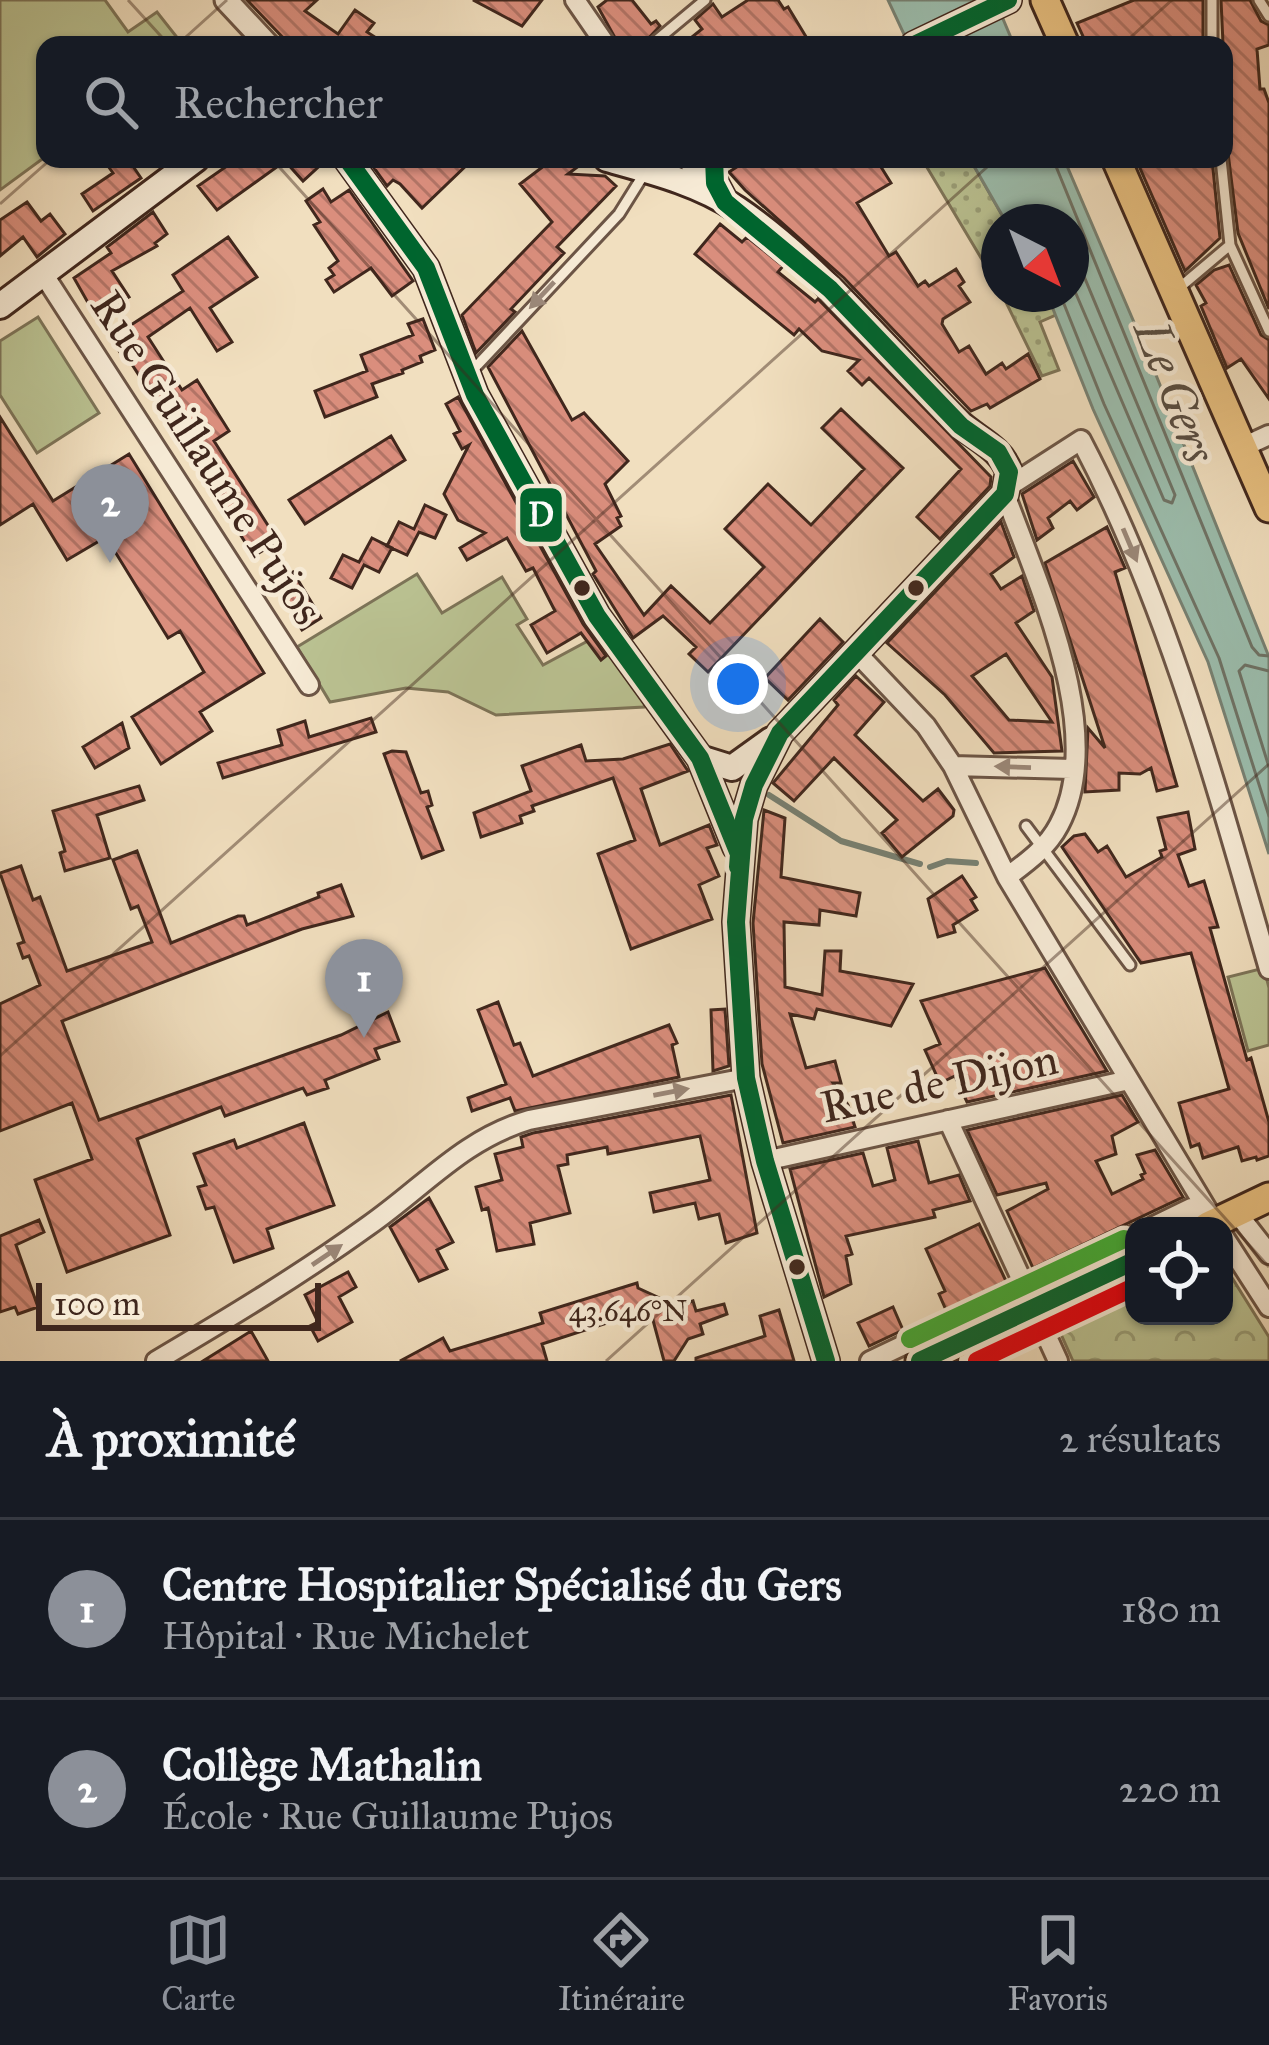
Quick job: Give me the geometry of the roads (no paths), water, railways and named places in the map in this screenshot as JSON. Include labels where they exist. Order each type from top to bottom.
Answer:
[{"type":"main road","points":[[933,36],[1008,0]]},
{"type":"main road","points":[[1045,0],[1061,36]]},
{"type":"main road","points":[[0,306],[184,168]]},
{"type":"main road","points":[[354,168],[426,268],[466,376],[597,616],[700,758],[739,854]]},
{"type":"main road","points":[[639,168],[718,181],[962,426],[998,452],[1009,472],[1006,491],[780,733],[732,768],[700,758]]},
{"type":"main road","points":[[646,170],[653,168]]},
{"type":"main road","points":[[1120,168],[1269,508]]},
{"type":"main road","points":[[780,733],[754,785],[739,854],[738,995],[746,1078],[826,1361]]},
{"type":"main road","points":[[1233,1218],[1269,1197]]},
{"type":"main road","points":[[920,1361],[1125,1265]]},
{"type":"street","points":[[226,0],[260,36]]},
{"type":"street","points":[[581,2],[601,36]]},
{"type":"street","name":"Rue Guillaume Pujos","points":[[42,272],[310,685]]},
{"type":"street","points":[[1243,447],[1269,435]]},
{"type":"street","points":[[1007,877],[1043,848],[1065,811],[1074,713],[1070,681],[1006,491],[1081,440],[1132,548],[1174,657],[1269,969]]},
{"type":"street","points":[[855,652],[926,726],[953,766],[1007,877],[1215,1217]]},
{"type":"street","points":[[953,766],[1072,769]]},
{"type":"street","points":[[156,1361],[260,1300],[412,1195],[474,1142],[496,1130],[746,1078]]},
{"type":"street","name":"Rue de Dijon","points":[[766,1161],[1130,1080]]},
{"type":"street","points":[[948,1120],[1025,1287]]},
{"type":"street","points":[[1172,1217],[1191,1208],[1206,1217]]},
{"type":"street","points":[[1233,1233],[1269,1254]]},
{"type":"street","points":[[870,1361],[1125,1239]]},
{"type":"street","points":[[1233,1247],[1269,1307]]},
{"type":"street","points":[[968,1361],[1125,1287]]},
{"type":"street","points":[[1042,1326],[1058,1361]]},
{"type":"lane","points":[[662,36],[705,0]]},
{"type":"lane","points":[[1212,0],[1212,36]]},
{"type":"lane","points":[[1258,0],[1269,16]]},
{"type":"lane","points":[[1222,168],[1229,245],[1269,331]]},
{"type":"lane","points":[[466,376],[619,214],[646,170]]},
{"type":"lane","points":[[1175,292],[1229,245]]},
{"type":"lane","points":[[1026,826],[1130,965]]},
{"type":"water","points":[[888,0],[995,0],[1010,36],[905,36]]},
{"type":"water","points":[[975,168],[1068,168],[1083,204],[996,204]]},
{"type":"water","points":[[1089,217],[1269,657],[1269,854],[1208,662],[1054,312],[1089,312]]},
{"type":"waterway","points":[[769,795],[841,841],[920,864]]},
{"type":"waterway","points":[[930,867],[947,861],[976,863]]},
{"type":"place","name":"Collège Mathalin","points":[[110,563]]},
{"type":"place","name":"Centre Hospitalier Spécialisé du Gers","points":[[364,1038]]},
{"type":"water label","name":"Le Gers","points":[[1176,391]]}]
